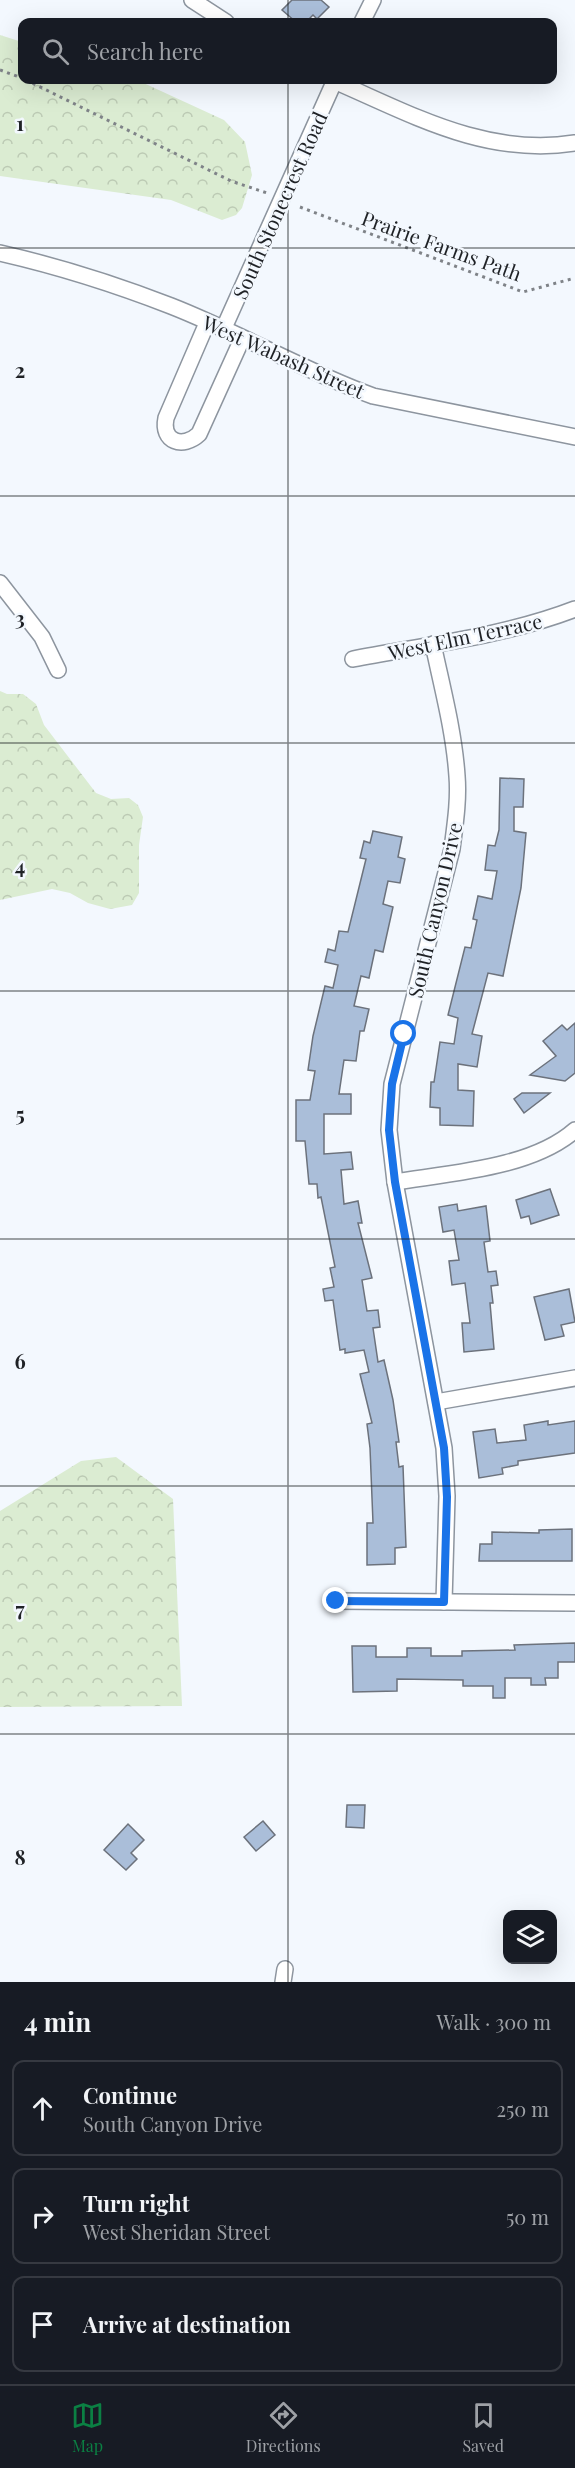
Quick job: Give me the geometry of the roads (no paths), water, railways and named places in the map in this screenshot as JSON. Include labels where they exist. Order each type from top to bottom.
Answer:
[{"type":"street","points":[[192,0],[220,18]]},
{"type":"street","points":[[364,18],[373,0]]},
{"type":"street","name":"South Stonecrest Road","points":[[223,330],[332,84]]},
{"type":"street","points":[[343,84],[443,128],[470,137],[496,143],[532,146],[575,143]]},
{"type":"street","name":"West Wabash Street","points":[[0,253],[122,289],[173,307],[341,384],[373,396],[575,437]]},
{"type":"street","points":[[207,323],[166,418],[164,429],[175,441],[184,442],[199,434],[242,339]]},
{"type":"street","points":[[0,583],[42,637],[58,670]]},
{"type":"street","name":"West Elm Terrace","points":[[353,659],[544,621],[575,609]]},
{"type":"street","name":"South Canyon Drive","points":[[433,644],[454,743],[458,778],[456,818],[452,849],[392,1084],[389,1130],[395,1182],[444,1448],[447,1497],[444,1602]]},
{"type":"street","points":[[395,1182],[509,1162],[536,1154],[575,1130]]},
{"type":"street","points":[[436,1402],[575,1378]]},
{"type":"street","points":[[336,1601],[575,1603]]}]
